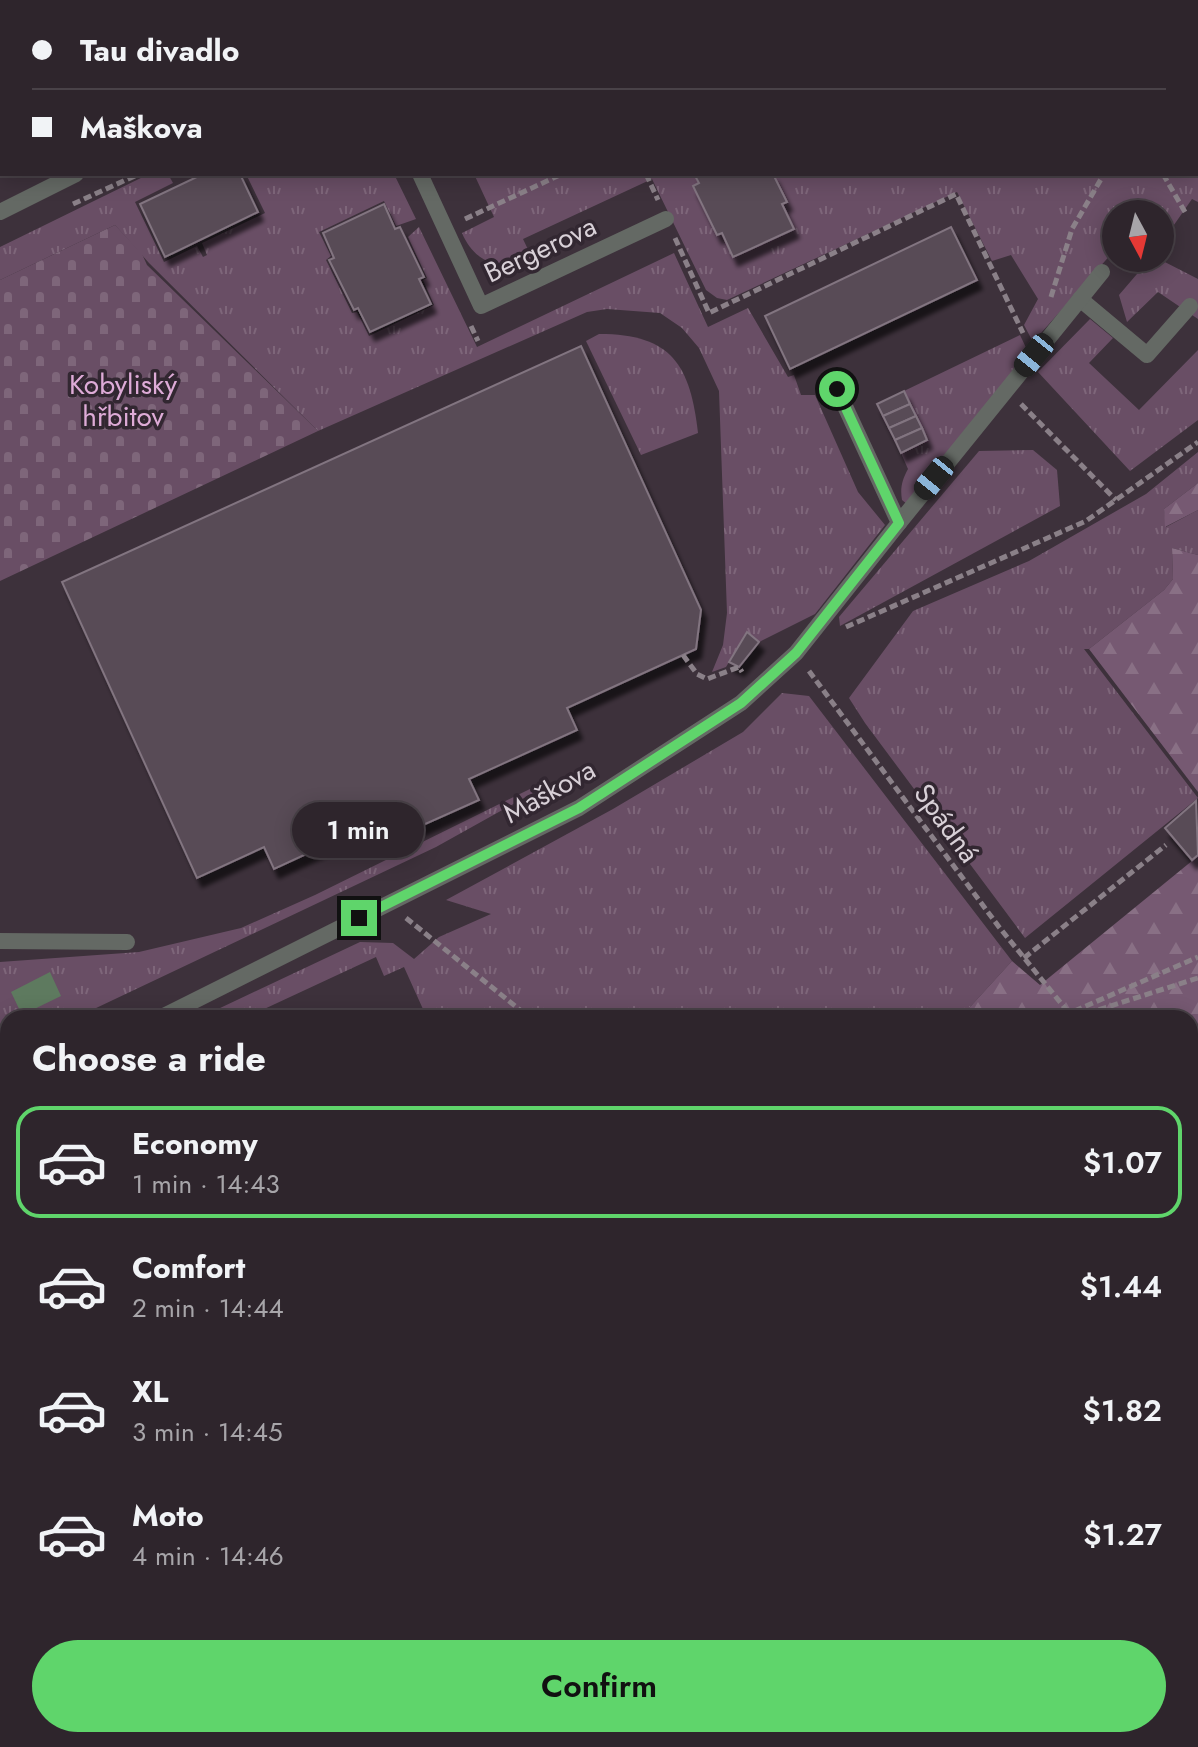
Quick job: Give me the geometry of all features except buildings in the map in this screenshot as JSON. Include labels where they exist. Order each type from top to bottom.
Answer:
[{"type":"street","points":[[0,212],[72,176]]},
{"type":"street","name":"Bergerova","points":[[421,176],[481,306],[666,219]]},
{"type":"street","name":"Maškova","points":[[176,1010],[579,808],[741,703],[796,653],[1102,272]]},
{"type":"street","points":[[1080,299],[1147,355],[1190,306]]},
{"type":"street","points":[[837,389],[899,523]]},
{"type":"street","points":[[0,941],[127,942]]},
{"type":"path","points":[[445,228],[558,176]]},
{"type":"path","points":[[647,176],[709,313],[956,194],[1034,355]]},
{"type":"path","points":[[1051,299],[1072,229],[1103,176]]},
{"type":"path","points":[[1164,176],[1185,212]]},
{"type":"path","points":[[1006,390],[1116,500]]},
{"type":"path","points":[[843,629],[1086,521],[1198,442]]},
{"type":"path","name":"Spádná","points":[[796,653],[1064,1010]]},
{"type":"path","points":[[683,655],[697,674],[707,679],[739,667],[745,677]]},
{"type":"path","points":[[1024,958],[1166,845]]},
{"type":"path","points":[[388,904],[520,1010]]},
{"type":"path","points":[[1082,1010],[1198,957]]},
{"type":"path","points":[[1098,1010],[1198,978]]},
{"type":"green space","points":[[145,176],[169,176],[173,183],[135,202],[164,262],[197,246],[203,257],[207,255],[202,243],[265,213],[247,176],[395,176],[416,219],[396,226],[384,201],[319,232],[331,256],[326,260],[352,313],[357,312],[369,336],[434,305],[423,280],[427,278],[408,237],[419,227],[477,347],[674,253],[708,327],[748,308],[788,377],[794,375],[801,395],[815,395],[858,492],[885,525],[815,614],[759,642],[747,632],[726,667],[712,672],[723,645],[727,613],[719,391],[699,348],[682,328],[660,313],[607,309],[587,312],[318,431],[149,263],[115,225],[0,280],[0,247]]},
{"type":"green space","points":[[475,176],[695,176],[699,183],[693,186],[717,235],[722,233],[733,257],[793,229],[782,204],[786,201],[774,176],[1198,176],[1198,202],[1192,199],[1174,225],[1174,200],[1102,200],[1102,264],[1033,342],[1024,325],[1038,299],[1011,255],[992,261],[957,192],[727,300],[717,298],[706,290],[652,179],[523,239],[533,260],[522,264],[491,263],[474,252],[462,233],[494,217]]},
{"type":"green space","name":"Kobyliský hřbitov","points":[[115,225],[142,254],[147,265],[318,431],[0,581],[0,280]]},
{"type":"green space","points":[[1174,267],[1198,279],[1198,319],[1158,292],[1127,322],[1119,295],[1139,272],[1174,272]]},
{"type":"green space","points":[[1090,319],[1113,338],[1089,363],[1139,410],[1198,350],[1198,420],[1130,471],[1038,372]]},
{"type":"green space","points":[[599,334],[644,340],[660,347],[673,358],[689,389],[698,433],[641,455],[586,341]]},
{"type":"green space","points":[[1020,335],[1028,352],[907,504],[902,500],[901,492],[908,469],[901,453],[927,440],[904,391]]},
{"type":"green space","points":[[1033,450],[1057,470],[1060,506],[840,626],[839,617],[979,451]]},
{"type":"green space","points":[[1198,452],[1198,483],[1164,509],[1166,527],[1198,510],[1198,555],[1172,548],[1173,579],[1164,590],[1089,649],[1084,649],[1198,798],[1025,938],[849,698],[913,611],[1029,561],[1146,494]]},
{"type":"green space","points":[[1198,483],[1198,510],[1165,527],[1164,509]]},
{"type":"green space","points":[[1172,548],[1198,555],[1198,792],[1089,649],[1164,590],[1173,579]]},
{"type":"green space","points":[[782,693],[809,696],[1012,961],[967,1010],[423,1010],[404,967],[384,976],[376,957],[262,1010],[216,1010],[360,942],[393,943],[414,959],[439,937],[491,914],[446,900],[613,809],[743,732]]},
{"type":"green space","points":[[530,789],[533,793],[436,847],[92,1010],[0,1010],[0,962],[139,952],[241,928]]},
{"type":"green space","points":[[1198,856],[1198,1010],[967,1010],[1012,961],[1040,985]]},
{"type":"shaded area","points":[[50,972],[61,996],[32,1010],[20,1010],[11,992]]},
{"type":"route","points":[[359,918],[579,808],[741,703],[796,653],[899,523],[837,389]]}]
